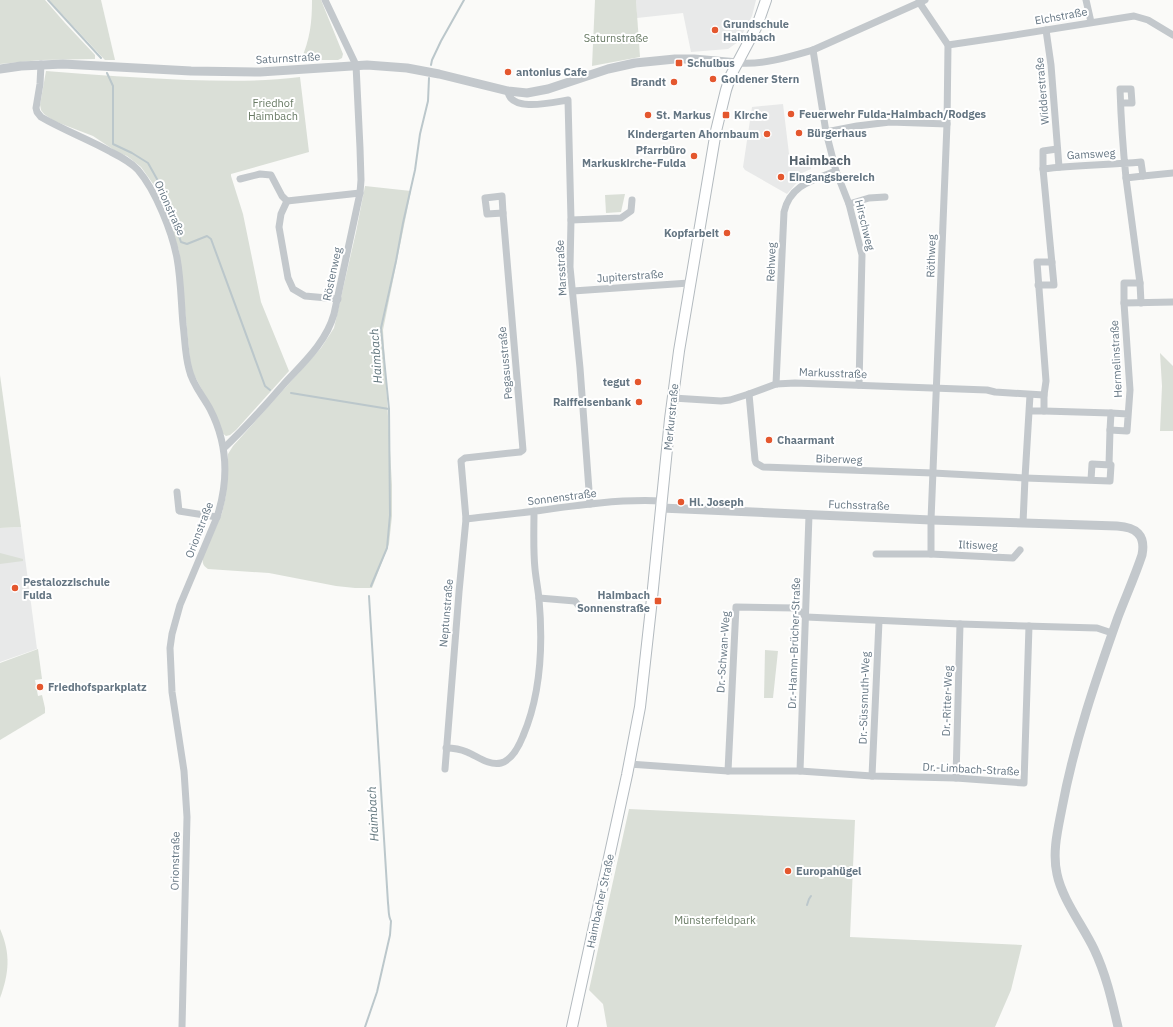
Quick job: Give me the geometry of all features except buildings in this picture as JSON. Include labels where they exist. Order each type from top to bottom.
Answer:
[{"type":"main road","name":"Merkurstraße","points":[[627,775],[640,707],[673,398],[690,283],[719,113],[726,90],[738,62],[757,26],[766,0]]},
{"type":"main road","name":"Haimbacher Straße","points":[[572,1027],[627,775]]},
{"type":"street","points":[[325,0],[356,65]]},
{"type":"street","points":[[1086,0],[1091,22]]},
{"type":"street","points":[[738,62],[749,64],[758,63],[813,50],[922,1],[948,45]]},
{"type":"street","name":"Elchstraße","points":[[948,45],[1134,16],[1148,20],[1173,35]]},
{"type":"street","name":"Widderstraße","points":[[1046,30],[1051,65],[1059,167]]},
{"type":"street","name":"Röthweg","points":[[931,520],[947,124],[948,45]]},
{"type":"street","name":"Hirschweg","points":[[813,50],[826,132],[836,171],[849,204],[862,256],[858,385]]},
{"type":"street","name":"Saturnstraße","points":[[0,68],[41,64],[191,71],[260,72],[356,65],[407,68],[439,74],[508,91],[527,93],[620,66],[661,60],[694,59],[738,62]]},
{"type":"street","name":"Orionstraße","points":[[41,64],[36,108],[41,117],[98,145],[131,164],[146,181],[158,202],[169,230],[177,258],[188,369],[193,382],[213,416],[224,448],[225,475],[220,507],[180,605],[172,634],[170,648],[172,692],[184,772],[187,817],[182,1027]]},
{"type":"street","name":"Röstenweg","points":[[224,448],[322,341],[331,324],[338,299],[360,193],[360,148],[356,65]]},
{"type":"street","name":"Marsstraße","points":[[508,91],[508,96],[511,99],[522,104],[530,105],[568,100],[570,267],[581,376],[590,504]]},
{"type":"street","name":"Gamsweg","points":[[1121,103],[1126,178]]},
{"type":"street","points":[[826,132],[890,122],[947,124]]},
{"type":"street","points":[[1038,285],[1054,284],[1043,169],[1043,151],[1057,150]]},
{"type":"street","name":"Gamsweg","points":[[1059,167],[1141,162],[1143,176]]},
{"type":"street","points":[[1043,169],[1059,167]]},
{"type":"street","name":"Rehweg","points":[[776,384],[783,218],[785,206],[792,194],[800,187],[836,171]]},
{"type":"street","points":[[1141,302],[1140,283],[1126,178],[1173,173]]},
{"type":"street","points":[[240,179],[260,174],[271,175],[282,196],[287,201]]},
{"type":"street","points":[[287,201],[360,193]]},
{"type":"street","points":[[849,204],[869,198],[885,197]]},
{"type":"street","points":[[570,220],[621,218],[631,211],[632,200]]},
{"type":"street","points":[[287,201],[281,214],[279,227],[288,278],[293,289],[305,296],[338,299]]},
{"type":"street","name":"Pegasusstraße","points":[[463,459],[520,452],[523,450],[503,213]]},
{"type":"street","points":[[1030,411],[1044,411],[1046,381],[1037,262],[1052,262]]},
{"type":"street","name":"Jupiterstraße","points":[[573,291],[690,283]]},
{"type":"street","name":"Hermelinstraße","points":[[1110,430],[1127,430],[1130,390],[1124,283],[1140,283]]},
{"type":"street","points":[[1124,303],[1173,302]]},
{"type":"street","name":"Markusstraße","points":[[673,398],[730,400],[776,384],[794,383],[987,390],[1030,395]]},
{"type":"street","name":"Biberweg","points":[[749,394],[754,460],[759,466],[1025,478]]},
{"type":"street","points":[[1023,523],[1030,395],[1044,395]]},
{"type":"street","name":"Hermelinstraße","points":[[1044,411],[1128,414]]},
{"type":"street","name":"Hermelinstraße","points":[[1091,480],[1110,480],[1111,465],[1109,465],[1111,413]]},
{"type":"street","name":"Neptunstraße","points":[[445,769],[458,599],[466,519],[461,466],[461,461],[463,459]]},
{"type":"street","points":[[1025,478],[1091,480],[1092,464],[1109,465]]},
{"type":"street","points":[[177,492],[179,511],[217,517]]},
{"type":"street","name":"Sonnenstraße","points":[[466,519],[590,504],[638,500],[661,505]]},
{"type":"street","name":"Fuchsstraße","points":[[661,505],[809,515],[1124,526],[1140,535],[1144,547],[1112,633]]},
{"type":"street","points":[[446,748],[466,752],[493,764],[500,763],[506,761],[512,756],[520,744],[528,726],[534,703],[540,667],[541,630],[535,569],[534,511]]},
{"type":"street","name":"Dr.-Hamm-Brücher-Straße","points":[[800,771],[809,515]]},
{"type":"street","points":[[931,520],[931,554]]},
{"type":"street","name":"Iltisweg","points":[[876,554],[931,554],[1013,558],[1020,550]]},
{"type":"street","points":[[539,598],[575,601],[578,605]]},
{"type":"street","name":"Dr.-Schwan-Weg","points":[[728,771],[736,607],[796,608],[806,616]]},
{"type":"street","points":[[806,616],[879,621],[1097,628],[1112,633],[1071,766],[1059,821],[1055,862],[1058,880],[1065,897],[1100,963],[1109,990],[1118,1027]]},
{"type":"street","name":"Dr.-Süssmuth-Weg","points":[[872,776],[879,621]]},
{"type":"street","name":"Dr.-Ritter-Weg","points":[[956,778],[960,624]]},
{"type":"street","name":"Dr.-Limbach-Straße","points":[[629,764],[728,771],[800,771],[872,776],[956,778],[1024,784],[1029,626]]},
{"type":"shaded area","name":"Grundschule Haimbach","points":[[636,0],[756,0],[752,16],[738,42],[728,49],[691,52],[683,13],[637,18]]},
{"type":"shaded area","name":"Kindergarten Ahornbaum","points":[[783,104],[790,162],[809,160],[811,169],[802,173],[799,177],[800,179],[787,194],[745,170],[743,167],[752,107]]},
{"type":"shaded area","name":"Pestalozzischule Fulda","points":[[21,527],[37,649],[0,662],[0,528]]},
{"type":"green space","points":[[0,0],[45,0],[95,55],[95,59],[41,60],[0,64]]},
{"type":"green space","points":[[49,0],[101,0],[115,60],[105,60]]},
{"type":"green space","points":[[312,0],[321,0],[343,54],[342,58],[338,60],[301,60],[307,45],[310,31]]},
{"type":"green space","name":"Saturnstraße","points":[[595,0],[636,0],[640,57],[592,66]]},
{"type":"green space","name":"Friedhof Haimbach","points":[[46,71],[229,81],[286,79],[300,77],[309,152],[231,174],[243,214],[261,302],[289,371],[230,435],[226,436],[222,433],[218,420],[191,369],[179,251],[161,195],[141,167],[127,156],[117,152],[93,136],[54,121],[44,114],[40,105]]},
{"type":"green space","points":[[365,186],[411,191],[383,330],[392,485],[392,516],[389,544],[372,588],[336,586],[269,573],[208,569],[203,564],[203,557],[222,513],[226,495],[228,454],[233,446],[321,348],[334,328]]},
{"type":"green space","points":[[625,194],[621,212],[606,213],[605,195]]},
{"type":"green space","points":[[1160,353],[1173,366],[1173,431],[1160,431],[1162,386]]},
{"type":"green space","points":[[0,375],[21,527],[0,528]]},
{"type":"green space","points":[[0,553],[23,559],[23,561],[0,564]]},
{"type":"green space","points":[[38,649],[42,679],[35,680],[38,696],[42,695],[45,713],[0,740],[0,663]]},
{"type":"green space","points":[[765,650],[778,651],[773,698],[764,698]]},
{"type":"green space","name":"Münsterfeldpark","points":[[629,809],[855,820],[850,937],[1022,945],[1011,990],[995,1027],[607,1027],[603,1004],[589,990]]},
{"type":"green space","points":[[0,929],[4,938],[8,964],[0,998]]},
{"type":"waterway","points":[[48,0],[101,58]]},
{"type":"waterway","name":"Haimbach","points":[[431,65],[441,41],[464,0]]},
{"type":"waterway","points":[[107,73],[113,86],[113,144],[148,163],[162,188],[181,242],[187,244],[207,236],[211,239],[265,386],[270,390]]},
{"type":"waterway","name":"Haimbach","points":[[371,586],[387,548],[390,515],[389,409],[381,328],[415,170],[420,134],[428,101],[429,78]]},
{"type":"waterway","points":[[291,393],[389,409]]},
{"type":"waterway","name":"Haimbach","points":[[365,1027],[377,992],[390,935],[391,921],[388,903],[369,596]]},
{"type":"waterway","points":[[807,905],[811,896]]},
{"type":"place","name":"Grundschule Haimbach","points":[[715,30]]},
{"type":"place","name":"Schulbus","points":[[679,63]]},
{"type":"place","name":"antonius Cafe","points":[[508,72]]},
{"type":"place","name":"Goldener Stern","points":[[713,79]]},
{"type":"place","name":"Brandt","points":[[674,82]]},
{"type":"place","name":"Feuerwehr Fulda-Haimbach/Rodges","points":[[791,114]]},
{"type":"place","name":"St. Markus","points":[[648,115]]},
{"type":"place","name":"Kirche","points":[[726,115]]},
{"type":"place","name":"Bürgerhaus","points":[[799,133]]},
{"type":"place","name":"Kindergarten Ahornbaum","points":[[767,134]]},
{"type":"place","name":"Pfarrbüro Markuskirche-Fulda","points":[[694,156]]},
{"type":"place","name":"Eingangsbereich","points":[[781,177]]},
{"type":"place","name":"Kopfarbeit","points":[[727,233]]},
{"type":"place","name":"tegut","points":[[638,382]]},
{"type":"place","name":"Raiffeisenbank","points":[[639,402]]},
{"type":"place","name":"Chaarmant","points":[[769,440]]},
{"type":"place","name":"Hl. Joseph","points":[[681,502]]},
{"type":"place","name":"Pestalozzischule Fulda","points":[[15,588]]},
{"type":"place","name":"Haimbach Sonnenstraße","points":[[658,601]]},
{"type":"place","name":"Friedhofsparkplatz","points":[[40,687]]},
{"type":"place","name":"Europahügel","points":[[788,871]]},
{"type":"district","name":"Haimbach","points":[[820,160]]}]
